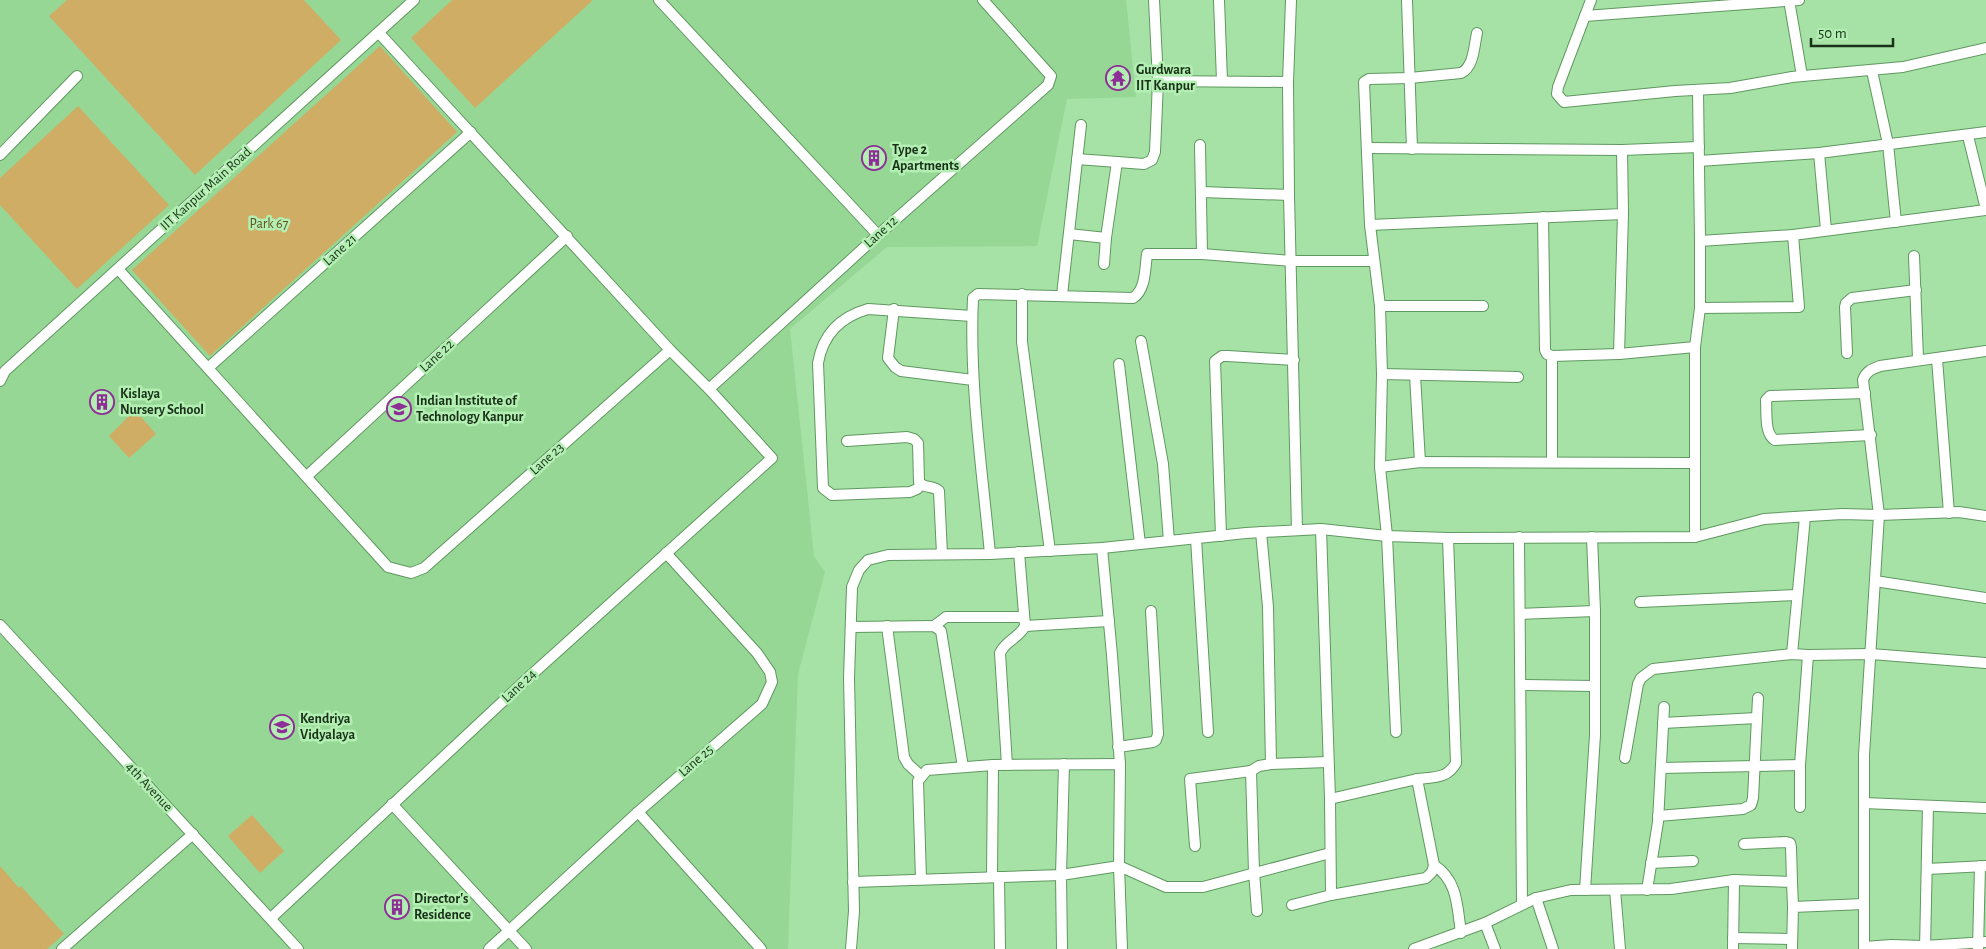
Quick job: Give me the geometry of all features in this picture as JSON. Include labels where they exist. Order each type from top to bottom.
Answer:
[{"type":"street","name":"IIT Kanpur Main Road","points":[[0,381],[5,371],[414,0]]},
{"type":"street","points":[[659,0],[878,235]]},
{"type":"street","name":"Lane 12","points":[[709,389],[878,235],[1048,85],[1051,76],[983,0]]},
{"type":"street","points":[[1077,159],[1144,164],[1152,160],[1155,152],[1158,81],[1154,0]]},
{"type":"street","points":[[1219,0],[1222,81]]},
{"type":"street","points":[[1291,0],[1288,82],[1289,195],[1297,530]]},
{"type":"street","points":[[1407,0],[1412,149]]},
{"type":"street","points":[[1591,0],[1558,87],[1557,94],[1564,102],[1730,88],[1802,76],[1904,67],[1986,48]]},
{"type":"street","points":[[1585,16],[1714,3],[1793,0],[1802,76]]},
{"type":"street","points":[[379,32],[670,350],[709,389]]},
{"type":"street","points":[[1396,732],[1387,536],[1380,466],[1382,374],[1380,306],[1370,224],[1364,82],[1369,79],[1410,78],[1466,71],[1471,62],[1476,33]]},
{"type":"street","points":[[1872,71],[1888,144],[1896,222]]},
{"type":"street","points":[[0,155],[78,76]]},
{"type":"street","points":[[1158,81],[1288,82]]},
{"type":"street","points":[[1695,538],[1695,347],[1700,308],[1698,90]]},
{"type":"street","points":[[1062,295],[1081,125]]},
{"type":"street","name":"Lane 21","points":[[208,368],[471,132]]},
{"type":"street","points":[[1699,161],[1819,153],[1968,136],[1986,132]]},
{"type":"street","points":[[1700,241],[1793,235],[1986,209],[1968,136]]},
{"type":"street","points":[[1200,145],[1202,254]]},
{"type":"street","points":[[1367,148],[1622,150],[1699,147]]},
{"type":"street","points":[[1619,354],[1623,214],[1622,150]]},
{"type":"street","points":[[1819,153],[1826,230]]},
{"type":"street","points":[[1104,264],[1117,162]]},
{"type":"street","points":[[1201,192],[1289,195]]},
{"type":"street","points":[[1370,224],[1623,214]]},
{"type":"street","points":[[1543,217],[1544,345],[1547,354],[1552,356],[1619,354],[1695,347]]},
{"type":"street","points":[[1069,234],[1106,238]]},
{"type":"street","points":[[1700,308],[1799,307],[1793,235]]},
{"type":"street","name":"Lane 22","points":[[307,476],[567,236]]},
{"type":"street","points":[[990,554],[973,380],[973,298],[978,294],[1133,298],[1139,294],[1142,286],[1147,254],[1202,254],[1292,261],[1374,261]]},
{"type":"street","points":[[1914,256],[1918,359]]},
{"type":"street","points":[[118,269],[307,476]]},
{"type":"street","points":[[1847,353],[1845,307],[1848,300],[1916,290]]},
{"type":"street","points":[[1022,294],[1022,342],[1050,551]]},
{"type":"street","points":[[1380,306],[1484,306]]},
{"type":"street","points":[[921,485],[910,492],[849,495],[832,495],[823,488],[818,363],[820,348],[837,325],[856,313],[868,309],[972,316]]},
{"type":"street","points":[[894,310],[888,358],[895,368],[901,371],[973,380]]},
{"type":"street","points":[[1141,341],[1163,464],[1170,541]]},
{"type":"street","name":"Lane 23","points":[[307,476],[388,567],[411,573],[424,568],[670,350]]},
{"type":"street","points":[[1927,868],[1983,866],[1981,945],[1924,948],[1890,945],[1864,948],[1864,755],[1879,514],[1863,380],[1864,374],[1880,366],[1918,359],[1937,359],[1986,351]]},
{"type":"street","points":[[1220,536],[1213,366],[1215,361],[1222,356],[1294,360]]},
{"type":"street","points":[[1552,356],[1552,462]]},
{"type":"street","points":[[1937,359],[1950,513]]},
{"type":"street","points":[[1119,364],[1140,544]]},
{"type":"street","points":[[1382,374],[1518,377]]},
{"type":"street","points":[[1416,374],[1420,462]]},
{"type":"street","name":"Lane 24","points":[[270,918],[529,677],[772,458],[709,389]]},
{"type":"street","points":[[1865,393],[1770,396],[1766,400],[1769,432],[1771,438],[1775,440],[1871,435]]},
{"type":"street","points":[[847,441],[907,437],[914,439],[919,448],[919,477],[921,485]]},
{"type":"street","points":[[1380,466],[1420,462],[1694,463]]},
{"type":"street","points":[[921,485],[935,488],[939,491],[942,554]]},
{"type":"street","points":[[851,949],[854,911],[849,678],[852,587],[859,570],[868,560],[888,555],[990,554],[1102,548],[1261,532],[1321,529],[1387,536],[1448,538],[1695,538],[1764,519],[1950,513],[1986,516]]},
{"type":"street","points":[[1792,654],[1805,517]]},
{"type":"street","points":[[1321,529],[1330,799],[1330,895]]},
{"type":"street","points":[[1261,532],[1268,607],[1271,764]]},
{"type":"street","points":[[1585,890],[1595,735],[1595,611],[1592,537]]},
{"type":"street","points":[[1196,538],[1208,732]]},
{"type":"street","points":[[1330,799],[1417,779],[1447,775],[1452,771],[1456,763],[1448,538]]},
{"type":"street","points":[[1519,538],[1522,904]]},
{"type":"street","points":[[1102,548],[1120,764],[1119,866],[1122,949]]},
{"type":"street","points":[[1007,765],[1000,653],[1003,647],[1019,635],[1025,622],[1019,552]]},
{"type":"street","name":"Lane 25","points":[[489,949],[638,812],[762,704],[772,682],[770,672],[757,653],[666,553]]},
{"type":"street","points":[[1875,582],[1986,598]]},
{"type":"street","points":[[1640,602],[1797,595]]},
{"type":"street","points":[[1118,747],[1153,742],[1158,734],[1151,611]]},
{"type":"street","points":[[1520,614],[1595,611]]},
{"type":"street","points":[[851,627],[934,626],[946,617],[1025,622],[1109,621]]},
{"type":"street","name":"4th Avenue","points":[[0,625],[298,949]]},
{"type":"street","points":[[886,626],[904,757],[908,764],[921,776]]},
{"type":"street","points":[[934,626],[941,632],[962,767]]},
{"type":"street","points":[[1625,758],[1638,684],[1641,678],[1649,671],[1658,668],[1792,654],[1870,654],[1986,662]]},
{"type":"street","points":[[1800,807],[1800,765],[1808,655]]},
{"type":"street","points":[[1521,685],[1595,686]]},
{"type":"street","points":[[1658,816],[1746,808],[1753,801],[1758,698]]},
{"type":"street","points":[[1647,890],[1658,816],[1664,707]]},
{"type":"street","points":[[1663,723],[1757,718]]},
{"type":"street","points":[[1195,846],[1190,779],[1251,771],[1259,766],[1271,764],[1328,762]]},
{"type":"street","points":[[1062,949],[1061,875],[1064,764]]},
{"type":"street","points":[[921,879],[918,781],[927,770],[993,765],[1120,764]]},
{"type":"street","points":[[993,765],[1000,949]]},
{"type":"street","points":[[1661,768],[1800,765]]},
{"type":"street","points":[[1251,771],[1257,911]]},
{"type":"street","points":[[1292,905],[1330,895],[1426,878],[1432,872],[1434,865],[1417,779]]},
{"type":"street","points":[[1864,803],[1986,808]]},
{"type":"street","points":[[392,804],[526,949]]},
{"type":"street","points":[[1924,948],[1928,806]]},
{"type":"street","points":[[638,812],[761,949]]},
{"type":"street","points":[[62,949],[194,834]]},
{"type":"street","points":[[1734,880],[1733,944],[1792,944],[1793,908],[1790,843],[1744,844]]},
{"type":"street","points":[[853,882],[1061,875],[1119,866],[1166,887],[1203,888],[1254,872],[1330,853]]},
{"type":"street","points":[[1652,863],[1693,861]]},
{"type":"street","points":[[1434,865],[1445,872],[1451,882],[1458,906],[1460,933]]},
{"type":"street","points":[[1414,949],[1437,946],[1460,933],[1536,898],[1571,890],[1671,889],[1734,880],[1792,882]]},
{"type":"street","points":[[1615,890],[1620,949]]},
{"type":"street","points":[[1536,898],[1553,949]]},
{"type":"street","points":[[1793,908],[1864,904]]},
{"type":"street","points":[[1485,923],[1495,949]]},
{"type":"shaded area","name":"Indian Institute of Technology Kanpur","points":[[0,0],[1126,0],[1136,97],[1067,99],[1037,246],[887,247],[790,329],[814,556],[825,572],[798,674],[788,949],[0,949]]},
{"type":"green space","points":[[67,0],[304,0],[341,40],[195,175],[49,16]]},
{"type":"green space","points":[[452,0],[593,0],[475,108],[411,38]]},
{"type":"green space","name":"Park 67","points":[[380,46],[457,132],[210,356],[132,270]]},
{"type":"green space","points":[[78,106],[169,205],[77,289],[0,205],[0,178]]},
{"type":"green space","points":[[135,410],[156,434],[129,458],[109,436]]},
{"type":"green space","points":[[252,815],[284,851],[260,873],[228,836]]},
{"type":"green space","points":[[0,866],[19,888],[21,886],[64,934],[47,949],[0,949]]},
{"type":"place","name":"Gurdwara IIT Kanpur","points":[[1118,78]]},
{"type":"place","name":"Type 2 Apartments","points":[[874,158]]},
{"type":"place","name":"Kislaya Nursery School","points":[[102,402]]},
{"type":"place","name":"Indian Institute of Technology Kanpur","points":[[399,409]]},
{"type":"place","name":"Kendriya Vidyalaya","points":[[282,727]]},
{"type":"place","name":"Director's Residence","points":[[397,907]]}]
